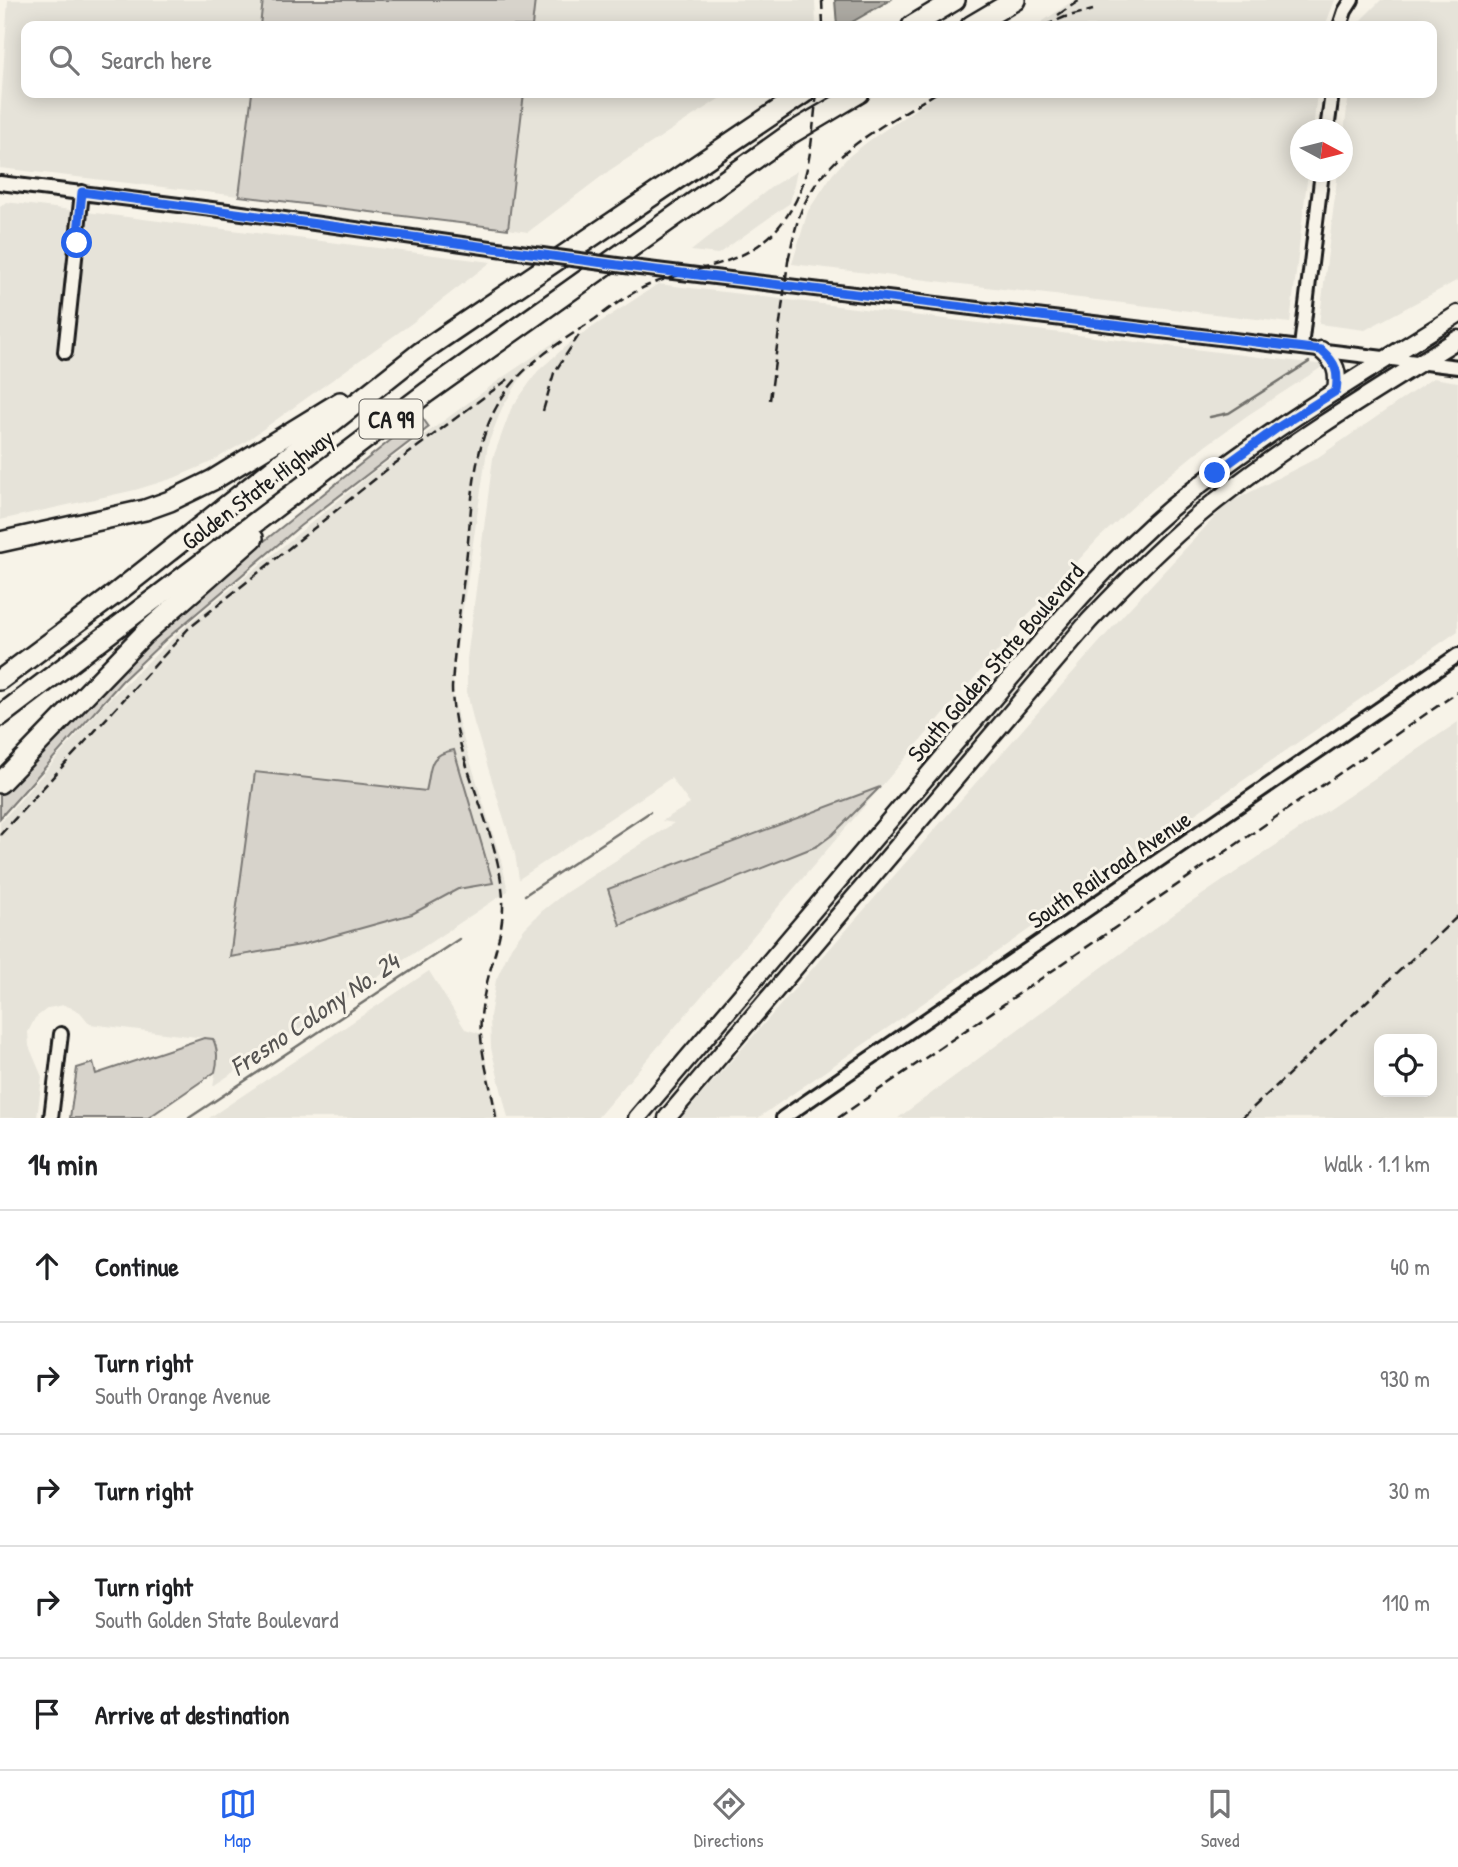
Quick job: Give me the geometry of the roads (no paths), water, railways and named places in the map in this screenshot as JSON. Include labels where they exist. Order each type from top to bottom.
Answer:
[{"type":"highway","points":[[920,21],[955,0]]},
{"type":"highway","points":[[980,21],[1016,0]]},
{"type":"highway","name":"Golden State Highway","points":[[0,680],[115,594],[421,352],[797,98]]},
{"type":"highway","name":"Golden State Highway","points":[[0,716],[402,410],[790,134],[851,98]]},
{"type":"highway","points":[[0,542],[145,510],[191,492],[421,352]]},
{"type":"highway","points":[[0,783],[145,633],[402,410]]},
{"type":"main road","name":"South Golden State Boulevard","points":[[637,1118],[1024,662],[1108,567],[1169,510],[1277,428],[1458,314]]},
{"type":"main road","name":"South Golden State Boulevard","points":[[667,1118],[1074,639],[1123,585],[1175,535],[1245,478],[1458,339]]},
{"type":"main road","points":[[1321,350],[1336,365],[1336,391]]},
{"type":"street","points":[[1342,21],[1352,0]]},
{"type":"street","points":[[1328,119],[1331,98]]},
{"type":"street","points":[[1301,348],[1321,182]]},
{"type":"street","points":[[0,183],[640,268],[1458,367]]},
{"type":"street","points":[[65,352],[82,192]]},
{"type":"street","name":"South Railroad Avenue","points":[[783,1118],[1458,655]]},
{"type":"street","points":[[51,1118],[61,1034]]},
{"type":"waterway","name":"Fresno Colony No. 24","points":[[1210,417],[1229,413],[1309,362]]},
{"type":"waterway","name":"Fresno Colony No. 24","points":[[525,895],[650,812]]},
{"type":"waterway","name":"Fresno Colony No. 24","points":[[189,1118],[459,939]]},
{"type":"railway","points":[[822,0],[823,21]]},
{"type":"railway","points":[[1058,15],[1080,0]]},
{"type":"railway","points":[[1056,21],[1093,10]]},
{"type":"railway","points":[[496,1118],[482,1050],[481,1022],[502,919],[502,888],[491,838],[459,739],[452,688],[474,482],[482,442],[488,424],[506,392],[528,367],[554,347],[635,292],[747,252],[764,241],[779,226],[793,206],[804,179],[816,98]]},
{"type":"railway","points":[[788,261],[802,209],[827,171],[860,141],[928,98]]},
{"type":"railway","points":[[770,400],[789,254]]},
{"type":"railway","points":[[543,411],[554,373],[579,335]]},
{"type":"railway","points":[[0,835],[188,629],[389,468],[511,377]]},
{"type":"railway","points":[[838,1118],[1458,692]]},
{"type":"railway","points":[[1242,1118],[1458,916]]}]
